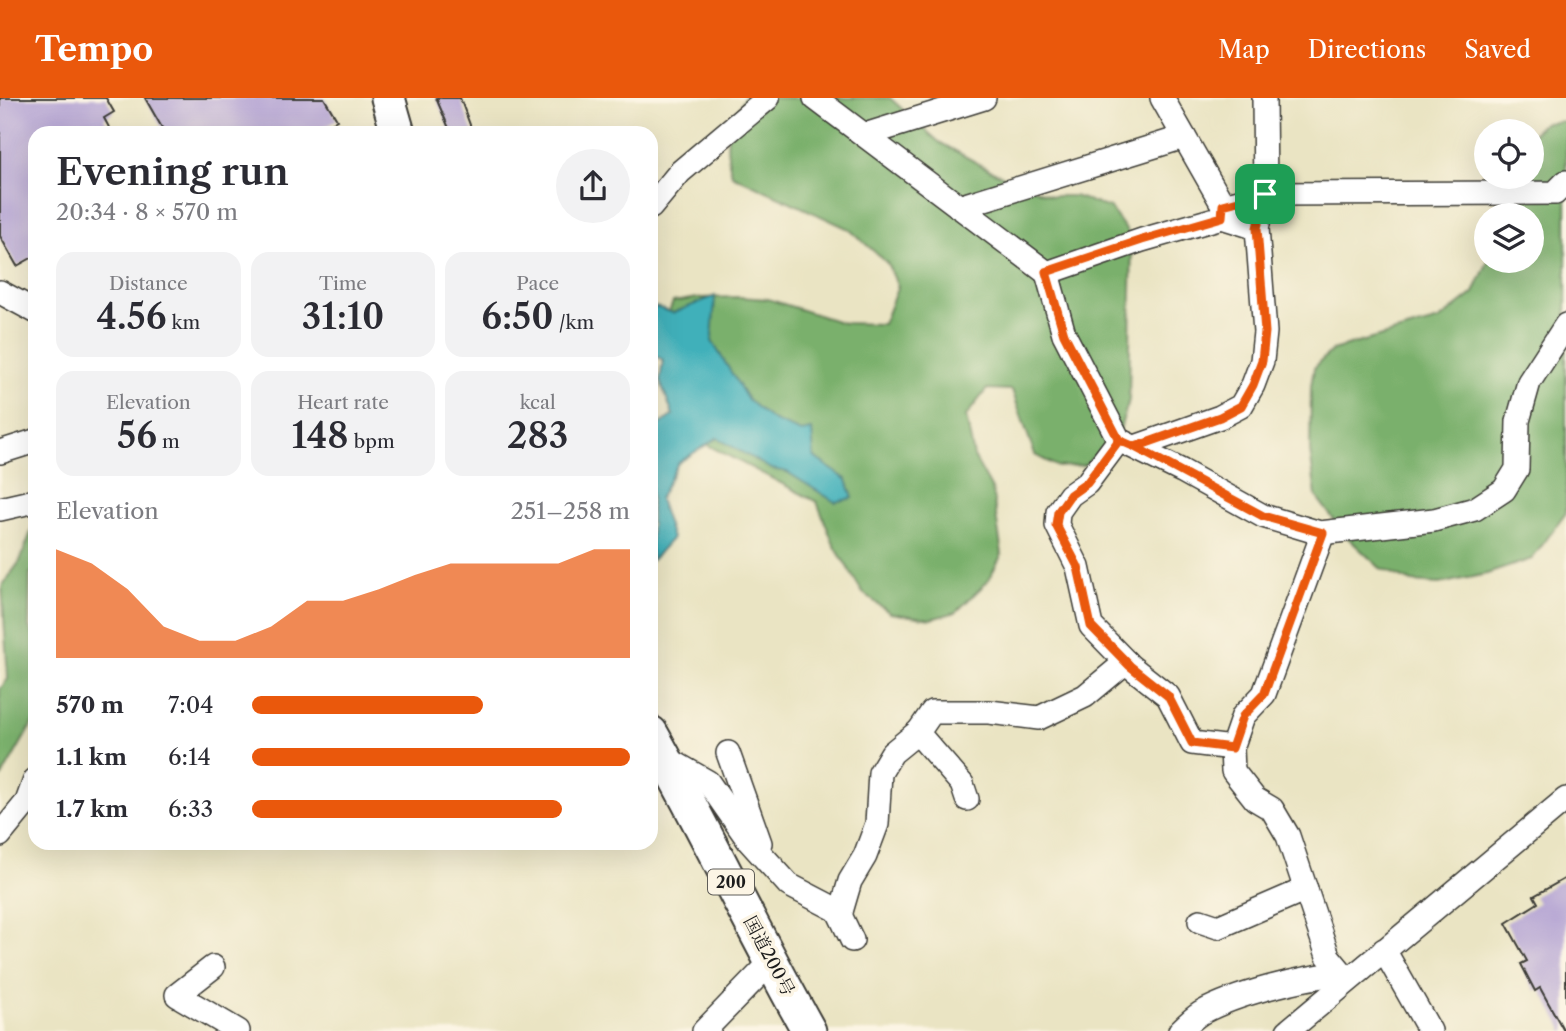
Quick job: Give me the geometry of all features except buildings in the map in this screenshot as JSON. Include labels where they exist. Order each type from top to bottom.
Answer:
[{"type":"highway","points":[[388,98],[396,126]]},
{"type":"highway","name":"国道200号","points":[[658,745],[695,810],[771,962],[809,1031]]},
{"type":"street","points":[[658,199],[680,172],[768,98]]},
{"type":"street","points":[[815,98],[1046,272],[1064,334],[1127,443],[1263,516],[1323,533],[1434,520],[1475,509],[1504,490],[1517,469],[1518,421],[1529,382],[1566,325]]},
{"type":"street","points":[[865,135],[984,98]]},
{"type":"street","points":[[1162,98],[1222,211],[1257,228]]},
{"type":"street","points":[[1232,748],[1192,743],[1168,696],[1126,662],[1091,626],[1078,567],[1056,525],[1058,512],[1070,495],[1087,483],[1127,443],[1220,417],[1241,406],[1253,385],[1262,361],[1265,332],[1257,228],[1265,194],[1264,98]]},
{"type":"street","points":[[959,207],[1184,137]]},
{"type":"street","points":[[1046,272],[1265,194],[1555,193],[1566,182]]},
{"type":"street","points":[[0,292],[28,307]]},
{"type":"street","points":[[0,452],[28,443]]},
{"type":"street","points":[[0,509],[28,503]]},
{"type":"street","points":[[1323,533],[1264,694],[1243,716],[1232,748],[1233,771],[1255,799],[1272,809],[1288,836],[1328,956],[1345,977]]},
{"type":"street","points":[[852,940],[840,915],[850,881],[865,856],[877,824],[880,773],[892,753],[919,731],[932,712],[989,712],[1039,718],[1085,696],[1126,662]]},
{"type":"street","points":[[919,731],[962,784],[967,799]]},
{"type":"street","points":[[658,745],[708,782],[749,841],[789,885],[841,912]]},
{"type":"street","points":[[728,753],[766,859]]},
{"type":"street","points":[[0,835],[28,799]]},
{"type":"street","points":[[1288,1031],[1345,977],[1384,950],[1566,799]]},
{"type":"street","points":[[1200,921],[1218,927],[1306,889]]},
{"type":"street","points":[[1384,950],[1430,1031]]},
{"type":"street","points":[[704,1031],[771,962]]},
{"type":"street","points":[[213,967],[177,995],[238,1031]]},
{"type":"street","points":[[1180,1031],[1199,1014],[1231,1000],[1320,976],[1345,977]]},
{"type":"green space","points":[[744,98],[890,98],[939,142],[990,170],[1051,196],[1074,196],[1110,208],[1132,238],[1129,400],[1119,432],[1085,465],[1058,467],[1035,455],[1012,390],[987,389],[966,416],[974,457],[992,489],[1002,554],[988,581],[956,612],[931,619],[890,613],[863,593],[834,545],[817,502],[694,438],[667,388],[661,352],[661,332],[673,302],[698,298],[768,299],[843,323],[883,324],[898,286],[887,263],[849,229],[732,175],[727,153],[728,135]]},
{"type":"green space","points":[[1566,121],[1566,513],[1532,559],[1487,574],[1439,584],[1412,582],[1380,568],[1347,537],[1316,496],[1310,451],[1311,386],[1314,368],[1332,350],[1439,320],[1474,293],[1483,273],[1544,273],[1544,203],[1502,203],[1507,189],[1544,189],[1544,123]]},
{"type":"green space","points":[[28,540],[28,731],[0,780],[0,689],[8,679],[2,586],[20,561]]},
{"type":"water","points":[[715,296],[712,341],[748,400],[772,420],[801,432],[812,430],[814,457],[847,480],[853,498],[835,502],[787,472],[771,469],[717,438],[678,463],[659,499],[672,538],[658,553],[658,426],[673,415],[660,381],[663,360],[658,358],[658,308],[673,313]]},
{"type":"route","points":[[1265,194],[1223,205],[1222,217],[1046,272],[1064,334],[1119,440],[1263,516],[1323,533],[1264,694],[1243,716],[1232,748],[1192,743],[1168,696],[1130,666],[1091,626],[1083,579],[1056,525],[1058,512],[1070,495],[1087,483],[1119,440],[1135,447],[1220,417],[1241,406],[1262,361],[1265,332],[1257,228],[1265,194]]}]
